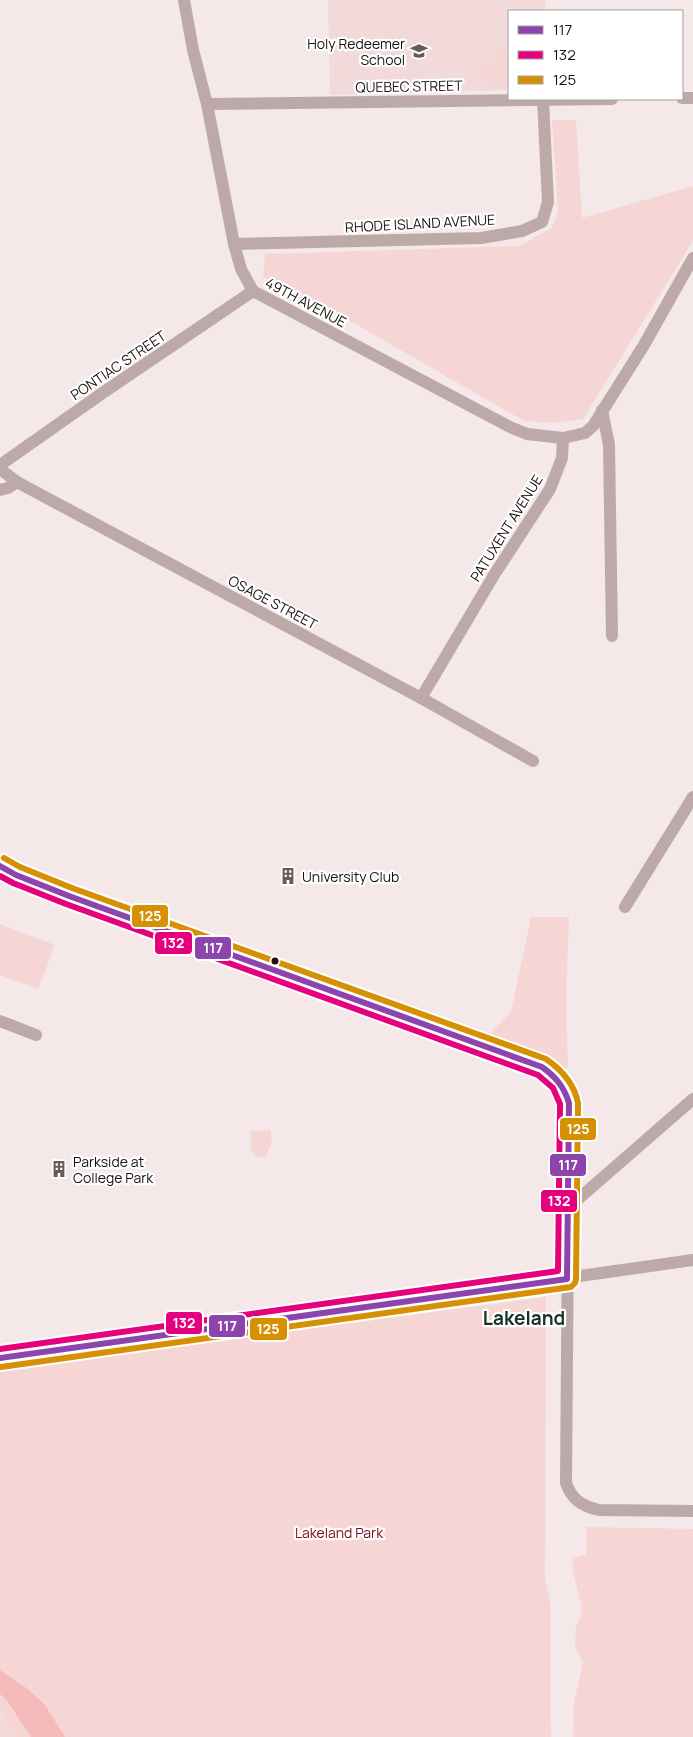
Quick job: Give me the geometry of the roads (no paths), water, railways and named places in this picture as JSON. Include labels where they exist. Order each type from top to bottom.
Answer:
[{"type":"street","name":"49TH AVENUE","points":[[184,0],[234,244],[241,269],[253,292],[510,427],[527,434],[563,438]]},
{"type":"street","name":"QUEBEC STREET","points":[[206,104],[543,100]]},
{"type":"street","name":"RHODE ISLAND AVENUE","points":[[234,244],[481,238],[522,231],[542,222],[548,202],[543,100]]},
{"type":"street","points":[[563,438],[585,433],[593,426],[644,345],[693,258]]},
{"type":"street","name":"PONTIAC STREET","points":[[0,465],[104,392],[253,292]]},
{"type":"street","points":[[602,410],[609,445],[612,636]]},
{"type":"street","name":"PATUXENT AVENUE","points":[[421,698],[494,575],[550,489],[562,458],[563,438]]},
{"type":"street","name":"OSAGE STREET","points":[[0,469],[17,482],[421,698],[532,762]]},
{"type":"street","points":[[0,490],[8,488],[17,482]]},
{"type":"street","points":[[625,907],[693,797]]},
{"type":"street","points":[[0,866],[16,875],[69,896],[542,1068],[561,1082],[567,1094],[569,1104],[565,1473],[569,1493],[575,1500],[588,1508],[599,1510],[693,1511]]},
{"type":"street","points":[[0,1021],[36,1035]]},
{"type":"street","points":[[569,1208],[693,1100]]},
{"type":"street","points":[[0,1358],[693,1260]]},
{"type":"place","name":"Holy Redeemer School","points":[[419,51]]},
{"type":"place","name":"University Club","points":[[288,876]]},
{"type":"place","name":"Parkside at College Park","points":[[59,1169]]},
{"type":"district","name":"Lakeland","points":[[524,1318]]},
{"type":"park label","name":"Lakeland Park","points":[[339,1532]]}]
